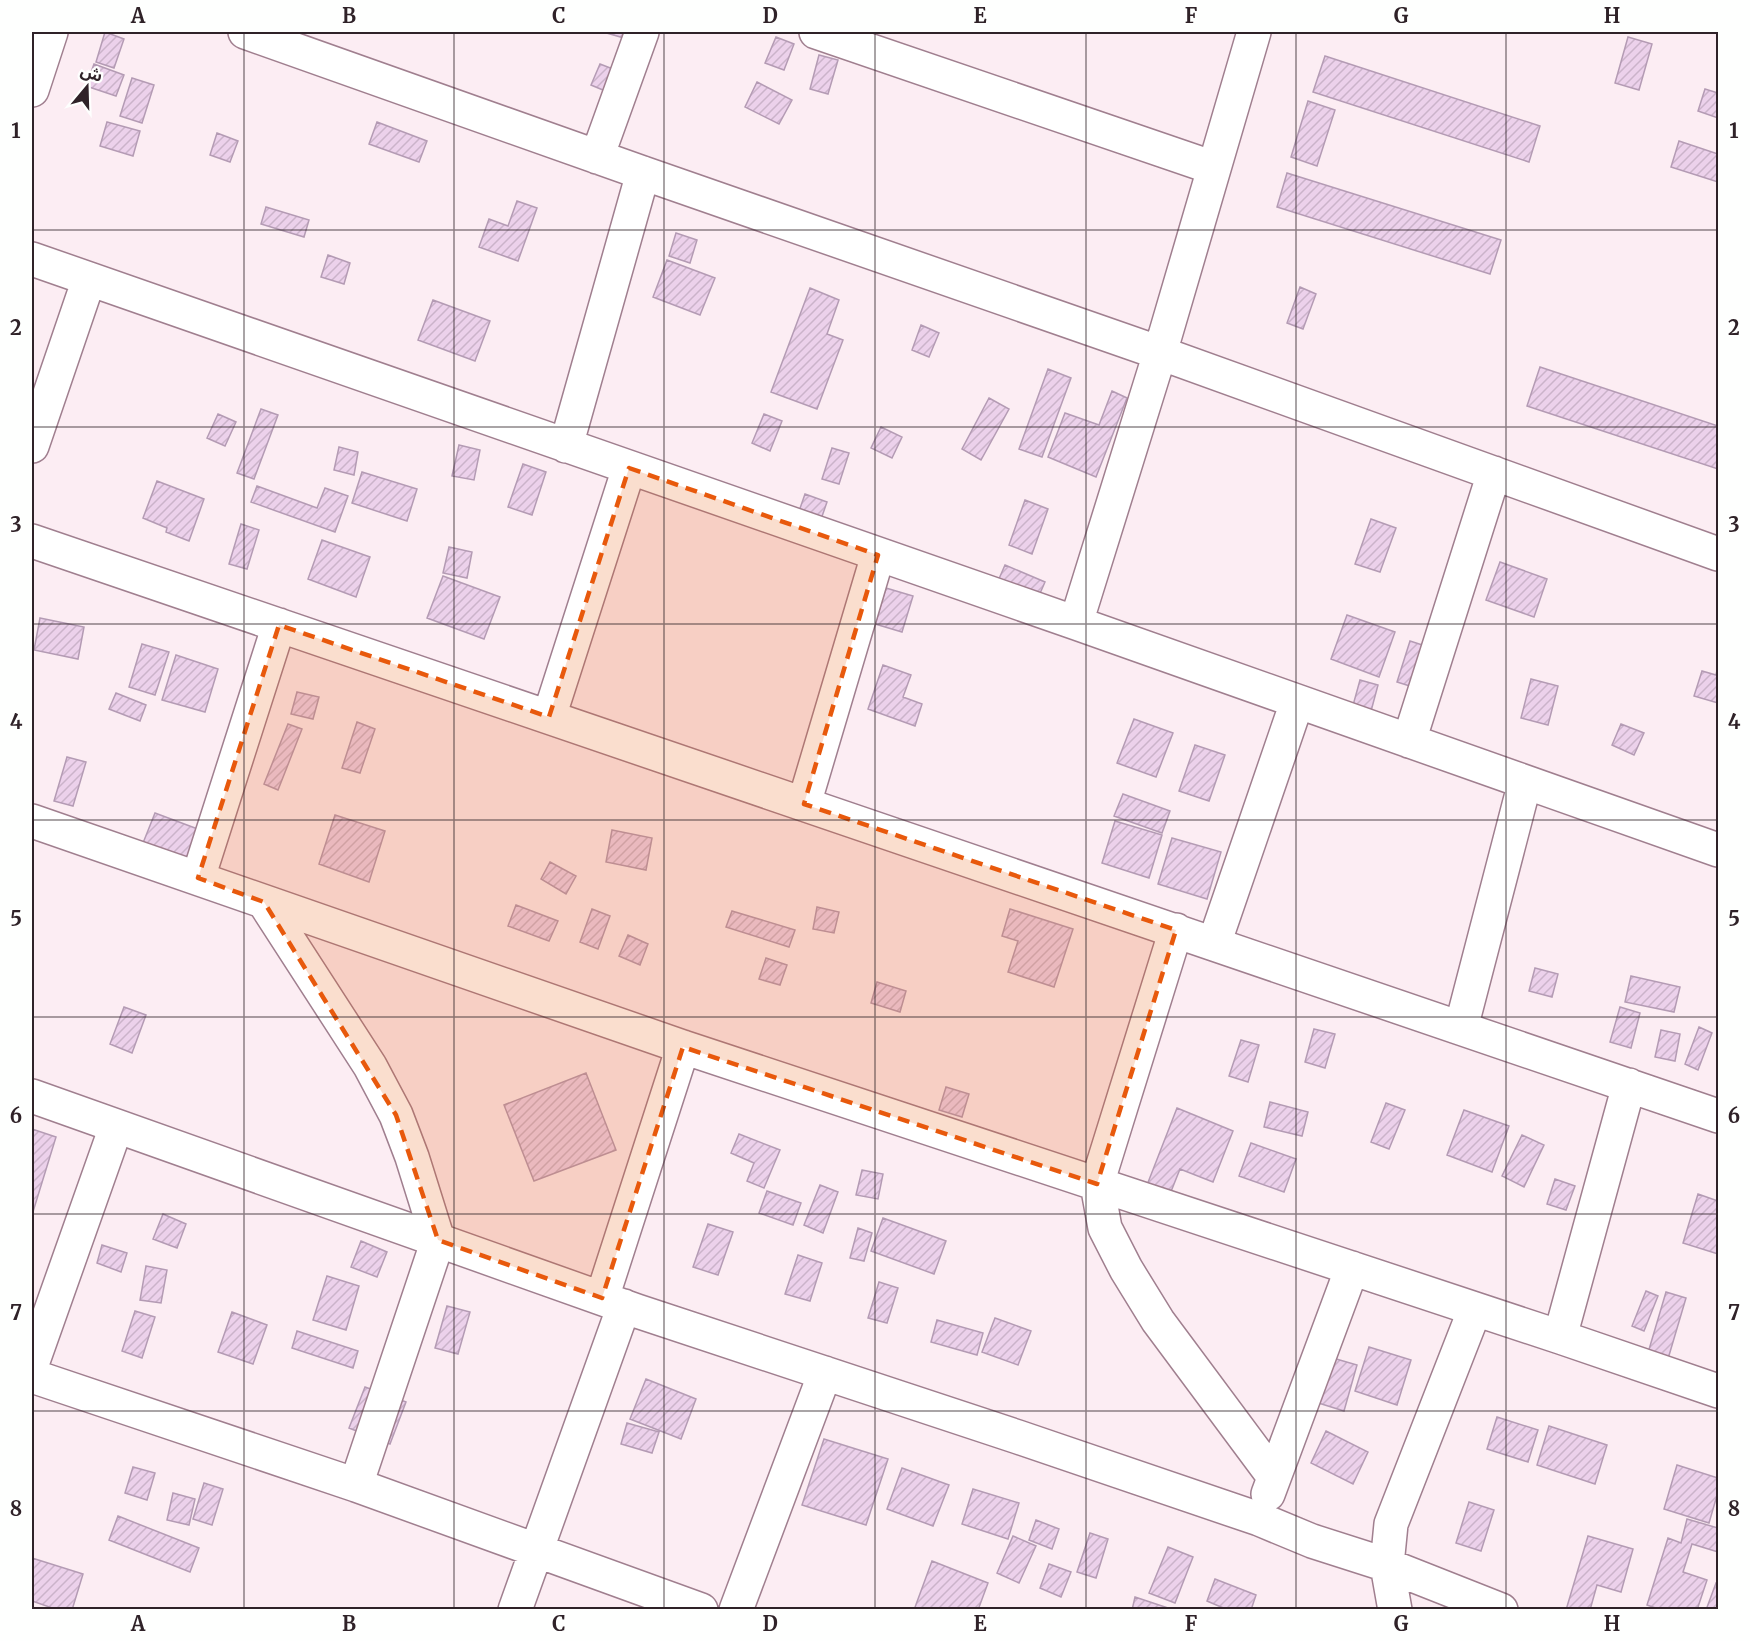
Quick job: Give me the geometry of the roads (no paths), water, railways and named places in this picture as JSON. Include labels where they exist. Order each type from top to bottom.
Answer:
[{"type":"street","points":[[32,90],[51,32]]},
{"type":"street","points":[[245,32],[1160,353],[1719,554]]},
{"type":"street","points":[[597,157],[642,32]]},
{"type":"street","points":[[816,32],[1214,168]]},
{"type":"street","points":[[1076,623],[1160,353],[1254,32]]},
{"type":"street","points":[[566,446],[643,173]]},
{"type":"street","points":[[32,259],[1526,782],[1717,844]]},
{"type":"street","points":[[32,446],[89,279]]},
{"type":"street","points":[[549,717],[629,468]]},
{"type":"street","points":[[1409,741],[1494,473]]},
{"type":"street","points":[[32,541],[1719,1116]]},
{"type":"street","points":[[804,804],[878,555]]},
{"type":"street","points":[[198,878],[279,625]]},
{"type":"street","points":[[1214,944],[1297,702]]},
{"type":"street","points":[[1461,1028],[1526,782]]},
{"type":"street","points":[[32,821],[683,1047],[1560,1336],[1719,1391]]},
{"type":"street","points":[[264,902],[370,1066],[396,1115],[438,1240],[356,1485]]},
{"type":"street","points":[[1176,930],[1097,1184],[1105,1228],[1126,1269],[1158,1321],[1274,1478]]},
{"type":"street","points":[[515,1610],[537,1549],[613,1302],[683,1047]]},
{"type":"street","points":[[1560,1336],[1629,1085]]},
{"type":"street","points":[[32,1096],[613,1302],[1259,1520],[1312,1541],[1387,1565],[1501,1610]]},
{"type":"street","points":[[32,1364],[116,1127]]},
{"type":"street","points":[[1259,1520],[1352,1268]]},
{"type":"street","points":[[1395,1610],[1387,1565],[1391,1524],[1475,1309]]},
{"type":"street","points":[[736,1610],[825,1373]]},
{"type":"street","points":[[32,1376],[356,1485],[701,1610]]}]
